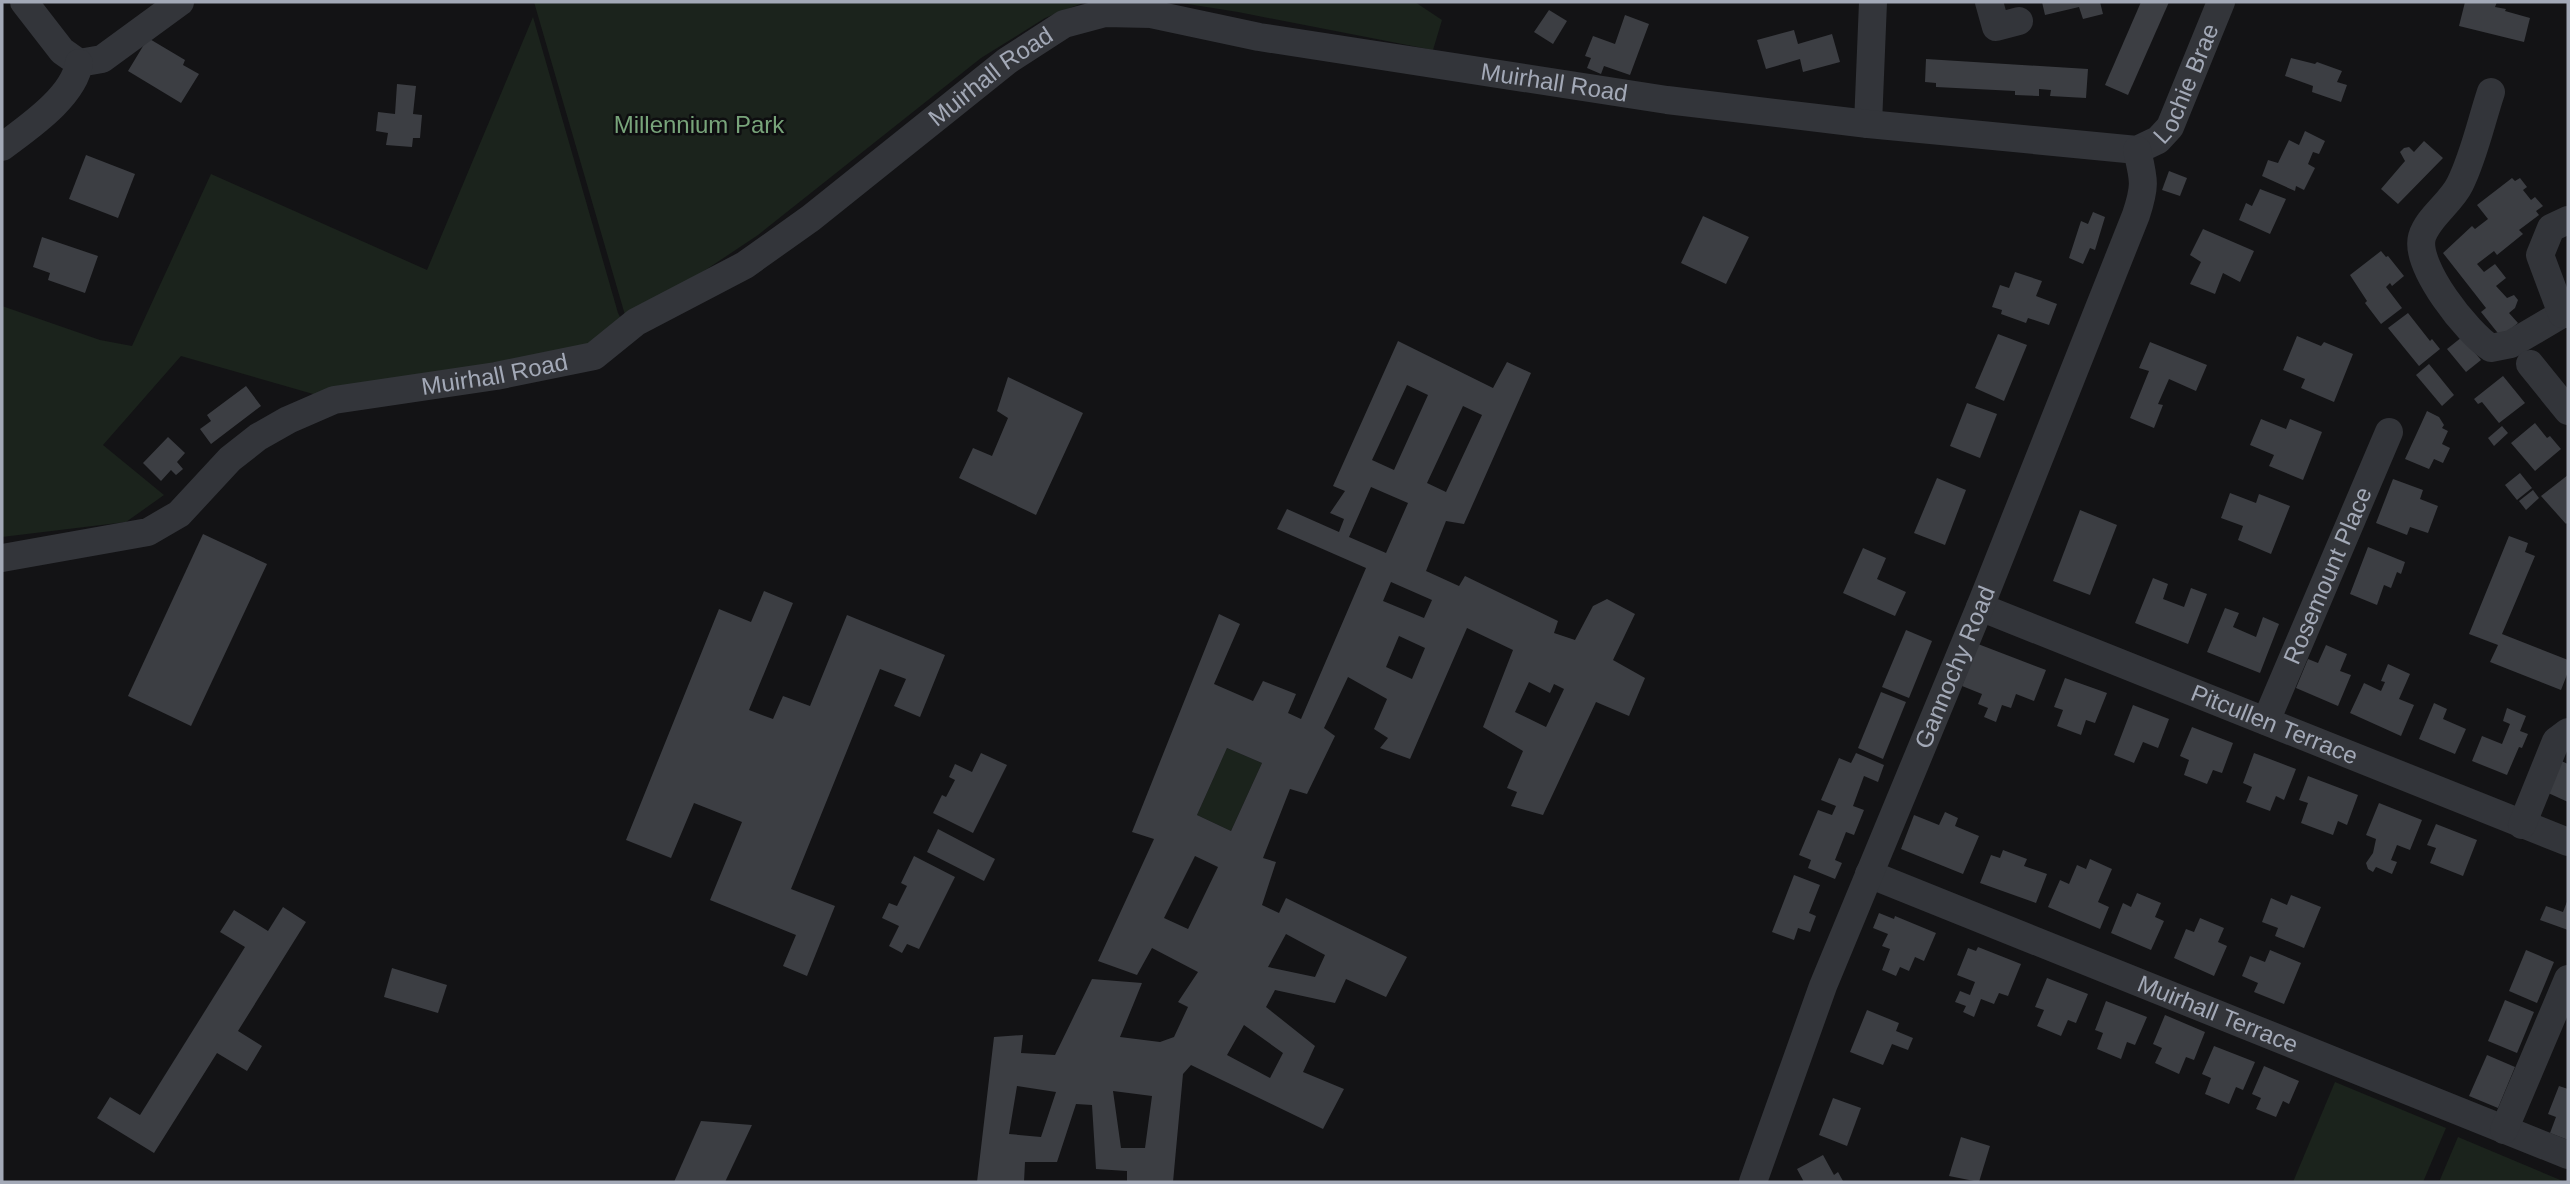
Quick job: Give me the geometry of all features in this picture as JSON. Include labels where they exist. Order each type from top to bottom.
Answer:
[{"type":"street","points":[[24,2],[62,51],[79,63],[102,59],[180,2]]},
{"type":"street","points":[[1868,124],[1873,2]]},
{"type":"street","points":[[1989,2],[1996,27],[2019,21]]},
{"type":"street","name":"Lochie Brae","points":[[2137,150],[2158,140],[2170,127],[2221,2]]},
{"type":"street","name":"Muirhall Road","points":[[2,558],[148,532],[179,514],[230,459],[258,437],[288,420],[334,400],[496,376],[594,356],[636,323],[745,265],[811,218],[1007,61],[1064,24],[1105,13],[1151,14],[1259,37],[1667,100],[1868,124],[2137,150]]},
{"type":"street","points":[[2,148],[41,117],[64,93],[77,74],[79,63]]},
{"type":"street","points":[[2491,92],[2460,183],[2422,238],[2422,253],[2433,280],[2460,317],[2482,342],[2491,348],[2511,344],[2565,314],[2540,255],[2551,228],[2568,220]]},
{"type":"street","name":"Gannochy Road","points":[[1753,1182],[1823,986],[1980,607],[2136,215],[2143,194],[2144,178],[2137,150]]},
{"type":"street","points":[[2530,364],[2568,411]]},
{"type":"street","name":"Rosemount Place","points":[[2266,721],[2389,432]]},
{"type":"street","name":"Pitcullen Terrace","points":[[1980,607],[2568,842]]},
{"type":"street","points":[[2522,825],[2556,741],[2568,732]]},
{"type":"street","name":"Muirhall Terrace","points":[[1869,874],[2568,1155]]},
{"type":"street","points":[[2504,1130],[2568,979]]},
{"type":"green space","name":"Millennium Park","points":[[534,2],[1085,2],[1045,18],[981,58],[758,235],[698,275],[625,315]]},
{"type":"green space","points":[[1175,2],[1415,2],[1442,20],[1433,50]]},
{"type":"green space","points":[[533,17],[618,313],[627,330],[594,356],[334,400],[181,356],[103,445],[164,495],[126,522],[2,537],[2,306],[100,340],[132,346],[211,174],[427,270]]},
{"type":"green space","points":[[1227,748],[1262,763],[1231,831],[1197,815]]},
{"type":"green space","points":[[2335,1082],[2446,1128],[2423,1182],[2293,1182]]},
{"type":"green space","points":[[2458,1137],[2565,1182],[2439,1182]]},
{"type":"building","points":[[2042,2],[2100,2],[2103,14],[2083,19],[2079,7],[2045,15]]},
{"type":"building","points":[[2141,2],[2169,2],[2128,95],[2105,85]]},
{"type":"building","points":[[2465,2],[2497,2],[2495,7],[2530,18],[2524,42],[2459,26]]},
{"type":"building","points":[[1549,10],[1567,21],[1553,44],[1534,32]]},
{"type":"building","points":[[1625,15],[1649,24],[1630,75],[1604,66],[1601,74],[1587,68],[1591,58],[1585,56],[1593,36],[1615,44]]},
{"type":"building","points":[[1794,30],[1798,44],[1832,34],[1840,62],[1803,72],[1800,59],[1766,69],[1757,40]]},
{"type":"building","points":[[148,38],[185,60],[183,65],[199,74],[181,103],[128,71]]},
{"type":"building","points":[[2291,58],[2315,64],[2317,62],[2342,71],[2337,82],[2347,85],[2341,102],[2312,92],[2313,86],[2285,76]]},
{"type":"building","points":[[1926,59],[2088,69],[2086,98],[2050,96],[2051,90],[2039,89],[2039,96],[2015,95],[2015,91],[1936,87],[1936,83],[1925,82]]},
{"type":"building","points":[[397,84],[416,86],[413,114],[422,115],[420,138],[413,138],[412,147],[386,145],[388,133],[376,131],[378,112],[395,114]]},
{"type":"building","points":[[2305,131],[2325,141],[2319,154],[2313,152],[2308,164],[2315,168],[2304,190],[2296,186],[2295,191],[2262,176],[2268,160],[2278,163],[2289,140],[2299,145]]},
{"type":"building","points":[[2424,141],[2443,158],[2398,204],[2381,189],[2405,161],[2400,152],[2409,147],[2414,152]]},
{"type":"building","points":[[86,155],[135,174],[118,218],[69,199]]},
{"type":"building","points":[[2169,171],[2187,178],[2180,196],[2162,190]]},
{"type":"building","points":[[2512,178],[2515,181],[2520,178],[2527,187],[2523,190],[2531,200],[2535,197],[2543,206],[2536,211],[2539,215],[2519,230],[2523,234],[2497,255],[2494,251],[2477,264],[2484,272],[2495,264],[2506,278],[2496,286],[2507,298],[2514,295],[2518,300],[2509,313],[2518,323],[2501,337],[2481,312],[2486,308],[2443,253],[2472,226],[2475,229],[2488,219],[2477,205]]},
{"type":"building","points":[[2260,189],[2286,199],[2270,234],[2239,220],[2246,203],[2252,206]]},
{"type":"building","points":[[2093,212],[2105,217],[2095,250],[2090,248],[2083,264],[2069,258],[2081,221],[2088,224]]},
{"type":"building","points":[[1703,216],[1749,237],[1726,284],[1681,263]]},
{"type":"building","points":[[2203,229],[2254,251],[2240,282],[2223,273],[2215,294],[2190,284],[2201,262],[2190,255]]},
{"type":"building","points":[[42,237],[98,256],[85,293],[48,280],[50,273],[33,267]]},
{"type":"building","points":[[2381,251],[2404,276],[2392,286],[2390,283],[2386,287],[2402,308],[2381,324],[2365,303],[2367,301],[2350,275]]},
{"type":"building","points":[[2015,272],[2042,281],[2036,296],[2057,304],[2049,325],[2028,318],[2026,323],[2001,314],[2002,310],[1992,307],[2000,285],[2009,288]]},
{"type":"building","points":[[2408,313],[2430,341],[2432,339],[2440,349],[2419,366],[2388,328]]},
{"type":"building","points":[[1998,334],[2027,345],[2004,401],[1975,388]]},
{"type":"building","points":[[2297,336],[2321,346],[2324,342],[2353,354],[2334,402],[2301,388],[2305,379],[2283,370]]},
{"type":"building","points":[[2462,337],[2481,360],[2466,372],[2447,349]]},
{"type":"building","points":[[1398,341],[1493,388],[1507,362],[1531,373],[1464,524],[1446,521],[1426,571],[1459,586],[1465,576],[1558,621],[1554,633],[1575,640],[1593,606],[1607,599],[1635,614],[1613,660],[1645,678],[1629,716],[1596,702],[1543,815],[1511,806],[1517,792],[1507,788],[1523,751],[1483,727],[1513,650],[1467,628],[1410,759],[1380,748],[1388,738],[1374,729],[1387,699],[1348,677],[1324,728],[1335,736],[1307,794],[1290,789],[1263,858],[1276,862],[1262,905],[1279,913],[1286,898],[1407,957],[1386,997],[1346,979],[1335,1003],[1275,990],[1266,1007],[1315,1046],[1303,1072],[1344,1089],[1323,1129],[1191,1065],[1183,1074],[1173,1182],[1127,1182],[1127,1171],[1096,1169],[1092,1105],[1076,1104],[1057,1162],[1025,1162],[1024,1182],[977,1182],[994,1037],[1023,1035],[1021,1053],[1055,1055],[1092,979],[1142,983],[1120,1037],[1160,1042],[1174,1037],[1188,1007],[1178,1002],[1198,972],[1152,948],[1137,975],[1098,961],[1154,839],[1132,832],[1219,614],[1240,624],[1214,684],[1253,701],[1263,681],[1296,694],[1288,713],[1301,719],[1366,568],[1277,529],[1287,509],[1339,532],[1344,519],[1330,513],[1345,491],[1333,486]],"holes":[[[1407,385],[1428,395],[1394,470],[1372,460]],[[1463,406],[1482,415],[1446,492],[1427,483]],[[1371,487],[1408,503],[1386,553],[1349,537]],[[1391,582],[1432,600],[1424,618],[1383,601]],[[1399,636],[1425,648],[1412,679],[1386,667]],[[1529,682],[1550,693],[1554,684],[1564,689],[1546,727],[1515,712]],[[1227,748],[1262,763],[1231,831],[1197,815]],[[1195,856],[1218,867],[1188,929],[1164,918]],[[1286,934],[1325,955],[1315,977],[1268,967]],[[1244,1025],[1283,1053],[1270,1078],[1227,1055]],[[1017,1086],[1056,1092],[1041,1137],[1009,1134]],[[1113,1091],[1152,1096],[1145,1148],[1121,1148]]]},
{"type":"building","points":[[2150,342],[2207,365],[2196,391],[2169,379],[2158,404],[2163,405],[2154,428],[2130,418],[2149,371],[2139,368]]},
{"type":"building","points":[[2429,364],[2454,395],[2442,406],[2416,375]]},
{"type":"building","points":[[2503,376],[2525,403],[2499,423],[2482,402],[2478,404],[2474,399]]},
{"type":"building","points":[[1008,377],[1083,413],[1036,515],[959,478],[973,448],[992,456],[1008,418],[997,411]]},
{"type":"building","points":[[246,386],[261,406],[211,444],[200,429],[211,421],[207,415]]},
{"type":"building","points":[[1967,403],[1997,414],[1980,458],[1950,446]]},
{"type":"building","points":[[2427,411],[2439,417],[2444,425],[2442,428],[2448,431],[2442,444],[2450,448],[2443,463],[2434,459],[2429,469],[2405,459]]},
{"type":"building","points":[[2261,419],[2286,429],[2290,419],[2322,432],[2303,480],[2269,466],[2274,455],[2250,445]]},
{"type":"building","points":[[2535,423],[2547,438],[2550,436],[2561,449],[2535,471],[2511,443]]},
{"type":"building","points":[[2502,426],[2508,433],[2494,446],[2488,438]]},
{"type":"building","points":[[168,437],[185,453],[177,462],[183,469],[176,475],[171,470],[161,481],[143,463]]},
{"type":"building","points":[[2520,473],[2532,488],[2517,500],[2505,485]]},
{"type":"building","points":[[2568,475],[2568,522],[2566,524],[2541,496]]},
{"type":"building","points":[[1937,478],[1966,490],[1945,545],[1914,533]]},
{"type":"building","points":[[2393,479],[2423,490],[2420,499],[2438,506],[2428,533],[2410,527],[2407,535],[2376,523]]},
{"type":"building","points":[[2533,490],[2539,498],[2526,510],[2519,501]]},
{"type":"building","points":[[2230,493],[2256,503],[2259,494],[2290,506],[2271,554],[2238,540],[2243,526],[2221,518]]},
{"type":"building","points":[[2080,510],[2117,525],[2090,595],[2053,581]]},
{"type":"building","points":[[203,534],[267,564],[191,726],[128,696]]},
{"type":"building","points":[[2509,536],[2528,543],[2525,552],[2535,556],[2502,634],[2568,660],[2568,672],[2561,690],[2490,662],[2498,645],[2469,634]]},
{"type":"building","points":[[2368,547],[2405,562],[2401,574],[2397,572],[2391,588],[2384,585],[2377,605],[2350,594]]},
{"type":"building","points":[[1863,548],[1886,558],[1877,579],[1906,592],[1895,616],[1843,593]]},
{"type":"building","points":[[2153,578],[2168,584],[2163,599],[2184,607],[2191,588],[2207,594],[2188,644],[2135,623]]},
{"type":"building","points":[[764,591],[793,603],[749,710],[773,719],[783,696],[810,706],[847,615],[945,655],[920,717],[894,706],[906,679],[880,669],[791,889],[835,906],[807,976],[783,966],[796,935],[710,900],[742,822],[694,803],[671,858],[626,840],[719,609],[751,622]]},
{"type":"building","points":[[2225,608],[2239,613],[2233,627],[2256,637],[2263,617],[2279,624],[2260,673],[2207,652]]},
{"type":"building","points":[[1906,630],[1932,641],[1909,698],[1882,687]]},
{"type":"building","points":[[1978,644],[2046,670],[2034,701],[2016,694],[2011,708],[2002,705],[1996,722],[1984,717],[1988,708],[1978,704],[1982,694],[1962,686]]},
{"type":"building","points":[[2326,645],[2347,654],[2340,671],[2351,675],[2338,706],[2296,688],[2308,659],[2318,663]]},
{"type":"building","points":[[2388,664],[2410,674],[2399,699],[2414,705],[2401,736],[2350,713],[2364,683],[2381,691],[2385,682],[2381,681]]},
{"type":"building","points":[[2065,678],[2107,693],[2095,723],[2086,720],[2081,735],[2057,726],[2063,710],[2054,707]]},
{"type":"building","points":[[1881,692],[1906,702],[1883,759],[1858,748]]},
{"type":"building","points":[[2434,703],[2447,709],[2443,719],[2466,729],[2455,754],[2419,739]]},
{"type":"building","points":[[2133,705],[2169,719],[2158,748],[2143,742],[2134,763],[2114,755]]},
{"type":"building","points":[[2507,708],[2526,716],[2520,731],[2528,734],[2507,775],[2472,761],[2482,736],[2502,744],[2510,724],[2503,721]]},
{"type":"building","points":[[2192,727],[2233,743],[2222,773],[2213,770],[2207,784],[2184,775],[2189,760],[2180,756]]},
{"type":"building","points":[[981,753],[1007,765],[973,833],[933,813],[942,795],[946,797],[955,780],[949,777],[955,764],[972,772]]},
{"type":"building","points":[[1856,753],[1884,765],[1878,782],[1864,776],[1853,806],[1864,810],[1854,835],[1846,832],[1835,860],[1842,863],[1835,879],[1808,868],[1811,860],[1799,855],[1818,810],[1832,815],[1836,806],[1821,800],[1839,758],[1851,763]]},
{"type":"building","points":[[2254,753],[2296,769],[2284,800],[2276,796],[2270,811],[2246,802],[2252,787],[2243,783]]},
{"type":"building","points":[[2559,760],[2568,764],[2568,802],[2546,792]]},
{"type":"building","points":[[2308,776],[2358,795],[2347,825],[2338,821],[2333,835],[2301,823],[2308,803],[2299,800]]},
{"type":"building","points":[[2379,803],[2422,820],[2410,850],[2397,845],[2391,860],[2397,862],[2392,874],[2376,867],[2373,872],[2368,869],[2366,863],[2373,853],[2376,839],[2366,835]]},
{"type":"building","points":[[1945,812],[1958,818],[1955,826],[1979,836],[1963,874],[1901,849],[1914,815],[1939,825]]},
{"type":"building","points":[[2436,824],[2477,840],[2463,876],[2430,863],[2436,848],[2427,845]]},
{"type":"building","points":[[938,829],[995,859],[984,881],[927,852]]},
{"type":"building","points":[[2003,850],[2027,859],[2024,866],[2047,874],[2036,903],[1980,883],[1991,855],[2000,858]]},
{"type":"building","points":[[914,856],[955,877],[919,949],[907,944],[902,953],[889,946],[899,926],[882,918],[889,903],[897,906],[907,886],[901,883]]},
{"type":"building","points":[[2090,859],[2112,869],[2098,902],[2109,907],[2100,929],[2048,907],[2060,880],[2069,884],[2077,865],[2086,869]]},
{"type":"building","points":[[1794,875],[1820,885],[1809,913],[1816,916],[1810,932],[1798,928],[1794,940],[1772,932]]},
{"type":"building","points":[[2137,893],[2161,903],[2155,917],[2164,921],[2151,950],[2111,933],[2123,903],[2131,907]]},
{"type":"building","points":[[2291,895],[2321,907],[2304,948],[2275,936],[2278,928],[2262,922],[2271,898],[2287,905]]},
{"type":"building","points":[[2568,899],[2568,930],[2540,920],[2546,906],[2563,912]]},
{"type":"building","points":[[283,907],[306,922],[238,1031],[262,1046],[247,1071],[217,1053],[154,1153],[97,1118],[110,1097],[140,1115],[245,947],[220,932],[234,910],[268,931]]},
{"type":"building","points":[[1879,913],[1894,919],[1895,916],[1936,933],[1924,961],[1915,957],[1909,971],[1900,967],[1896,976],[1882,970],[1890,949],[1882,946],[1888,934],[1873,928]]},
{"type":"building","points":[[2200,918],[2224,928],[2218,942],[2227,946],[2214,976],[2174,958],[2186,929],[2194,932]]},
{"type":"building","points":[[1978,947],[2021,964],[2008,996],[1999,993],[1994,1004],[1981,999],[1974,1017],[1963,1012],[1966,1006],[1955,1002],[1960,991],[1970,995],[1975,982],[1957,975],[1968,948],[1976,951]]},
{"type":"building","points":[[2270,950],[2301,963],[2284,1004],[2254,992],[2258,983],[2242,976],[2250,956],[2265,962]]},
{"type":"building","points":[[2526,950],[2554,962],[2537,1003],[2509,991]]},
{"type":"building","points":[[392,968],[447,985],[438,1013],[384,997]]},
{"type":"building","points":[[2047,978],[2088,994],[2076,1023],[2068,1020],[2061,1036],[2037,1026],[2044,1010],[2035,1007]]},
{"type":"building","points":[[2505,1000],[2534,1012],[2517,1053],[2488,1041]]},
{"type":"building","points":[[2106,1001],[2147,1017],[2135,1045],[2127,1042],[2121,1059],[2097,1049],[2103,1033],[2095,1030]]},
{"type":"building","points":[[1867,1010],[1899,1023],[1896,1031],[1913,1038],[1908,1050],[1892,1044],[1883,1065],[1850,1052]]},
{"type":"building","points":[[2165,1015],[2205,1032],[2194,1060],[2186,1057],[2179,1074],[2155,1063],[2162,1048],[2153,1044]]},
{"type":"building","points":[[2214,1046],[2255,1062],[2243,1090],[2236,1087],[2229,1104],[2205,1094],[2211,1078],[2202,1074]]},
{"type":"building","points":[[2487,1055],[2515,1067],[2498,1108],[2469,1096]]},
{"type":"building","points":[[2264,1066],[2299,1081],[2289,1104],[2283,1101],[2276,1117],[2256,1109],[2261,1098],[2252,1094]]},
{"type":"building","points":[[2559,1086],[2568,1089],[2568,1140],[2550,1133],[2556,1117],[2548,1114]]},
{"type":"building","points":[[1833,1098],[1861,1108],[1847,1146],[1819,1135]]},
{"type":"building","points":[[701,1121],[752,1125],[725,1182],[674,1182]]},
{"type":"building","points":[[1961,1137],[1990,1146],[1979,1182],[1949,1176]]},
{"type":"building","points":[[1823,1155],[1834,1175],[1838,1172],[1843,1181],[1804,1182],[1797,1169]]}]
